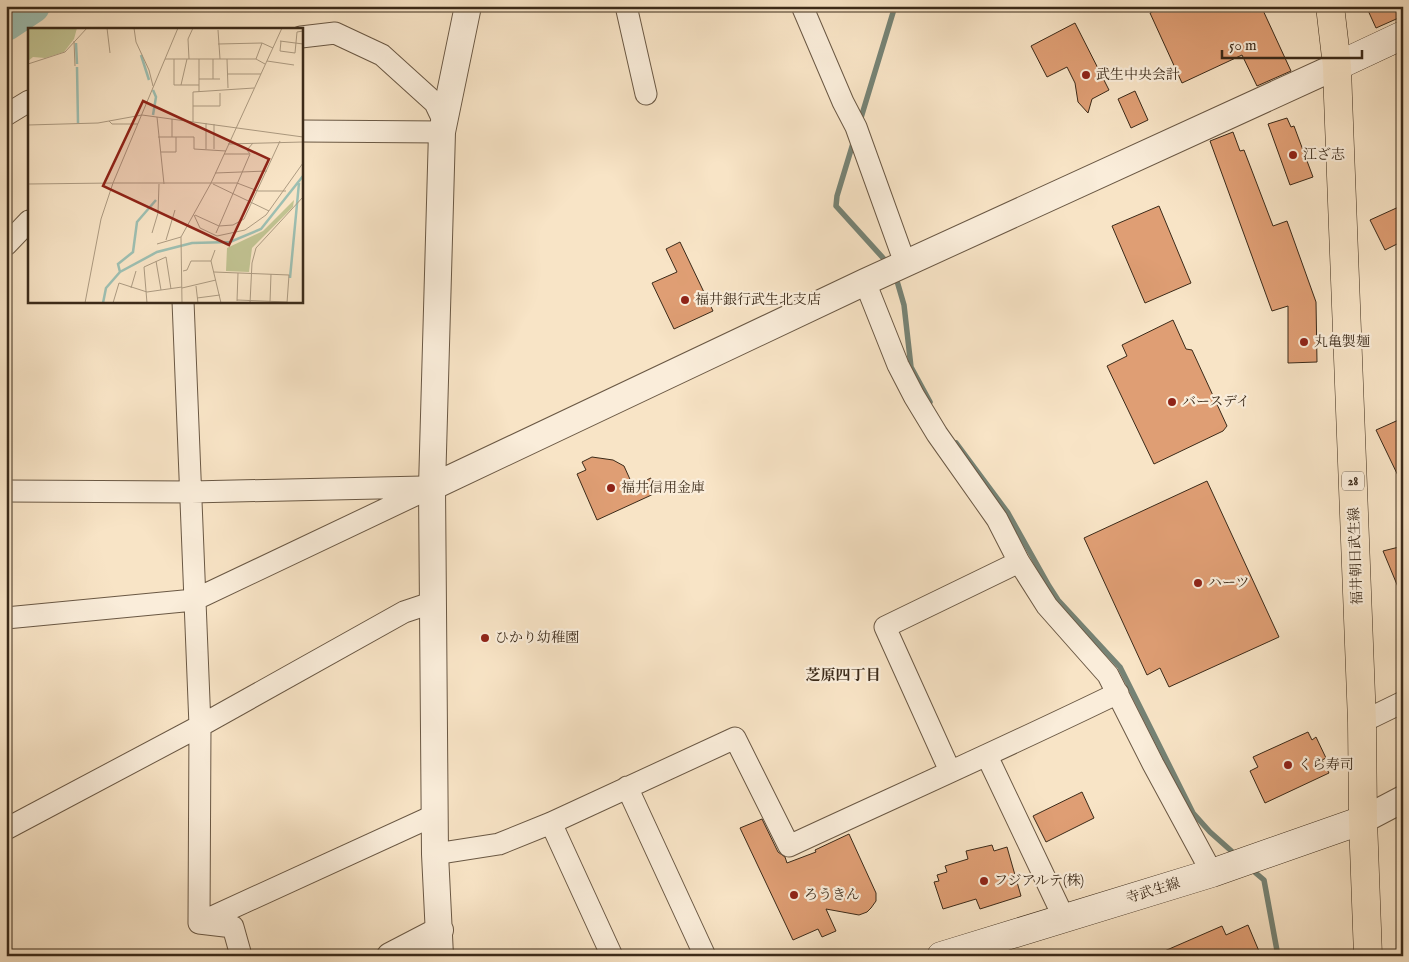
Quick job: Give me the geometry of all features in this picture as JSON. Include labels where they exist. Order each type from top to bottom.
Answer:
[{"type":"main road","name":"福井朝日武生線","points":[[1330,6],[1337,66],[1362,722],[1363,820],[1368,956]]},
{"type":"main road","points":[[1337,66],[1403,35]]},
{"type":"main road","name":"寺武生線","points":[[941,956],[1212,873],[1363,820]]},
{"type":"street","points":[[440,956],[435,854],[432,487],[443,128],[468,6]]},
{"type":"street","points":[[626,6],[646,94]]},
{"type":"street","points":[[802,6],[843,102],[856,127],[905,263]]},
{"type":"street","points":[[302,37],[335,33],[382,55],[435,103],[443,128]]},
{"type":"street","points":[[6,618],[194,600],[905,263],[1337,66]]},
{"type":"street","points":[[6,115],[28,102]]},
{"type":"street","points":[[302,131],[443,128]]},
{"type":"street","points":[[6,245],[28,222]]},
{"type":"street","points":[[865,282],[898,364],[914,396],[937,434],[997,519],[1019,562],[1047,606],[1108,675],[1153,764],[1212,873]]},
{"type":"street","points":[[183,302],[200,726],[199,923]]},
{"type":"street","points":[[6,491],[191,492],[432,487]]},
{"type":"street","points":[[950,771],[885,627],[1019,562]]},
{"type":"street","points":[[6,829],[200,726],[404,612],[434,602]]},
{"type":"street","points":[[435,854],[499,844],[551,823],[735,738],[789,846],[950,771],[988,756],[1118,694]]},
{"type":"street","points":[[1362,722],[1403,702]]},
{"type":"street","points":[[988,756],[1064,918]]},
{"type":"street","points":[[627,787],[706,956]]},
{"type":"street","points":[[1363,820],[1403,799]]},
{"type":"street","points":[[199,923],[435,815]]},
{"type":"street","points":[[551,823],[612,956]]},
{"type":"street","points":[[199,923],[234,927],[240,956]]},
{"type":"street","points":[[390,956],[440,930]]},
{"type":"building","points":[[1163,6],[1261,6],[1291,71],[1257,86],[1242,55],[1182,83],[1150,13]]},
{"type":"building","points":[[1366,6],[1403,6],[1403,16],[1376,28]]},
{"type":"building","points":[[1075,23],[1109,90],[1092,99],[1088,113],[1078,102],[1075,83],[1067,67],[1047,77],[1031,46]]},
{"type":"building","points":[[1135,91],[1148,120],[1131,128],[1118,99]]},
{"type":"building","points":[[1287,118],[1291,127],[1294,126],[1313,177],[1290,185],[1268,124]]},
{"type":"building","points":[[1233,132],[1240,151],[1244,150],[1273,226],[1287,221],[1316,302],[1317,362],[1288,363],[1288,306],[1272,311],[1210,141]]},
{"type":"building","points":[[1403,205],[1403,241],[1385,250],[1370,220]]},
{"type":"building","points":[[1159,206],[1191,283],[1145,303],[1112,226]]},
{"type":"building","points":[[680,242],[713,311],[674,329],[652,283],[677,272],[666,249]]},
{"type":"building","points":[[1173,320],[1186,349],[1192,350],[1227,426],[1223,431],[1154,464],[1107,366],[1127,356],[1122,345]]},
{"type":"building","points":[[1403,418],[1403,486],[1376,430]]},
{"type":"building","points":[[592,457],[613,460],[624,466],[633,486],[651,478],[658,492],[597,520],[577,474],[586,470],[582,462]]},
{"type":"building","points":[[1207,481],[1279,637],[1169,687],[1160,668],[1147,675],[1084,538]]},
{"type":"building","points":[[1403,546],[1403,599],[1383,551]]},
{"type":"building","points":[[1308,732],[1312,740],[1316,737],[1326,758],[1322,760],[1329,773],[1265,803],[1250,771],[1258,767],[1253,757]]},
{"type":"building","points":[[1082,792],[1094,818],[1046,842],[1033,816]]},
{"type":"building","points":[[762,819],[778,852],[785,857],[787,863],[816,852],[815,850],[849,834],[876,893],[876,901],[871,908],[859,915],[826,909],[836,931],[822,937],[818,929],[793,940],[740,828]]},
{"type":"building","points":[[992,845],[994,851],[1007,847],[1021,896],[980,909],[976,899],[943,909],[934,882],[939,881],[937,875],[947,872],[945,866],[968,859],[966,851]]},
{"type":"building","points":[[1248,925],[1261,956],[1153,956],[1222,926],[1226,935]]},
{"type":"waterway","points":[[6,24],[33,6]]},
{"type":"waterway","points":[[860,121],[895,6]]},
{"type":"waterway","points":[[854,140],[837,196],[836,206],[888,265]]},
{"type":"waterway","points":[[894,275],[904,305],[911,367],[930,402]]},
{"type":"waterway","points":[[956,443],[1008,513],[1058,600],[1120,667],[1193,813],[1210,832],[1237,856]]},
{"type":"waterway","points":[[1251,869],[1264,880],[1278,956]]},
{"type":"place","name":"武生中央会計","points":[[1086,75]]},
{"type":"place","name":"江ざ志","points":[[1293,155]]},
{"type":"place","name":"福井銀行武生北支店","points":[[685,300]]},
{"type":"place","name":"丸亀製麺","points":[[1304,342]]},
{"type":"place","name":"バースデイ","points":[[1172,402]]},
{"type":"place","name":"福井信用金庫","points":[[611,488]]},
{"type":"place","name":"ハーツ","points":[[1198,583]]},
{"type":"place","name":"ひかり幼稚園","points":[[485,638]]},
{"type":"place","name":"くら寿司","points":[[1288,765]]},
{"type":"place","name":"フジアルテ(株)","points":[[984,881]]},
{"type":"place","name":"ろうきん","points":[[794,895]]},
{"type":"district","name":"芝原四丁目","points":[[843,675]]}]
